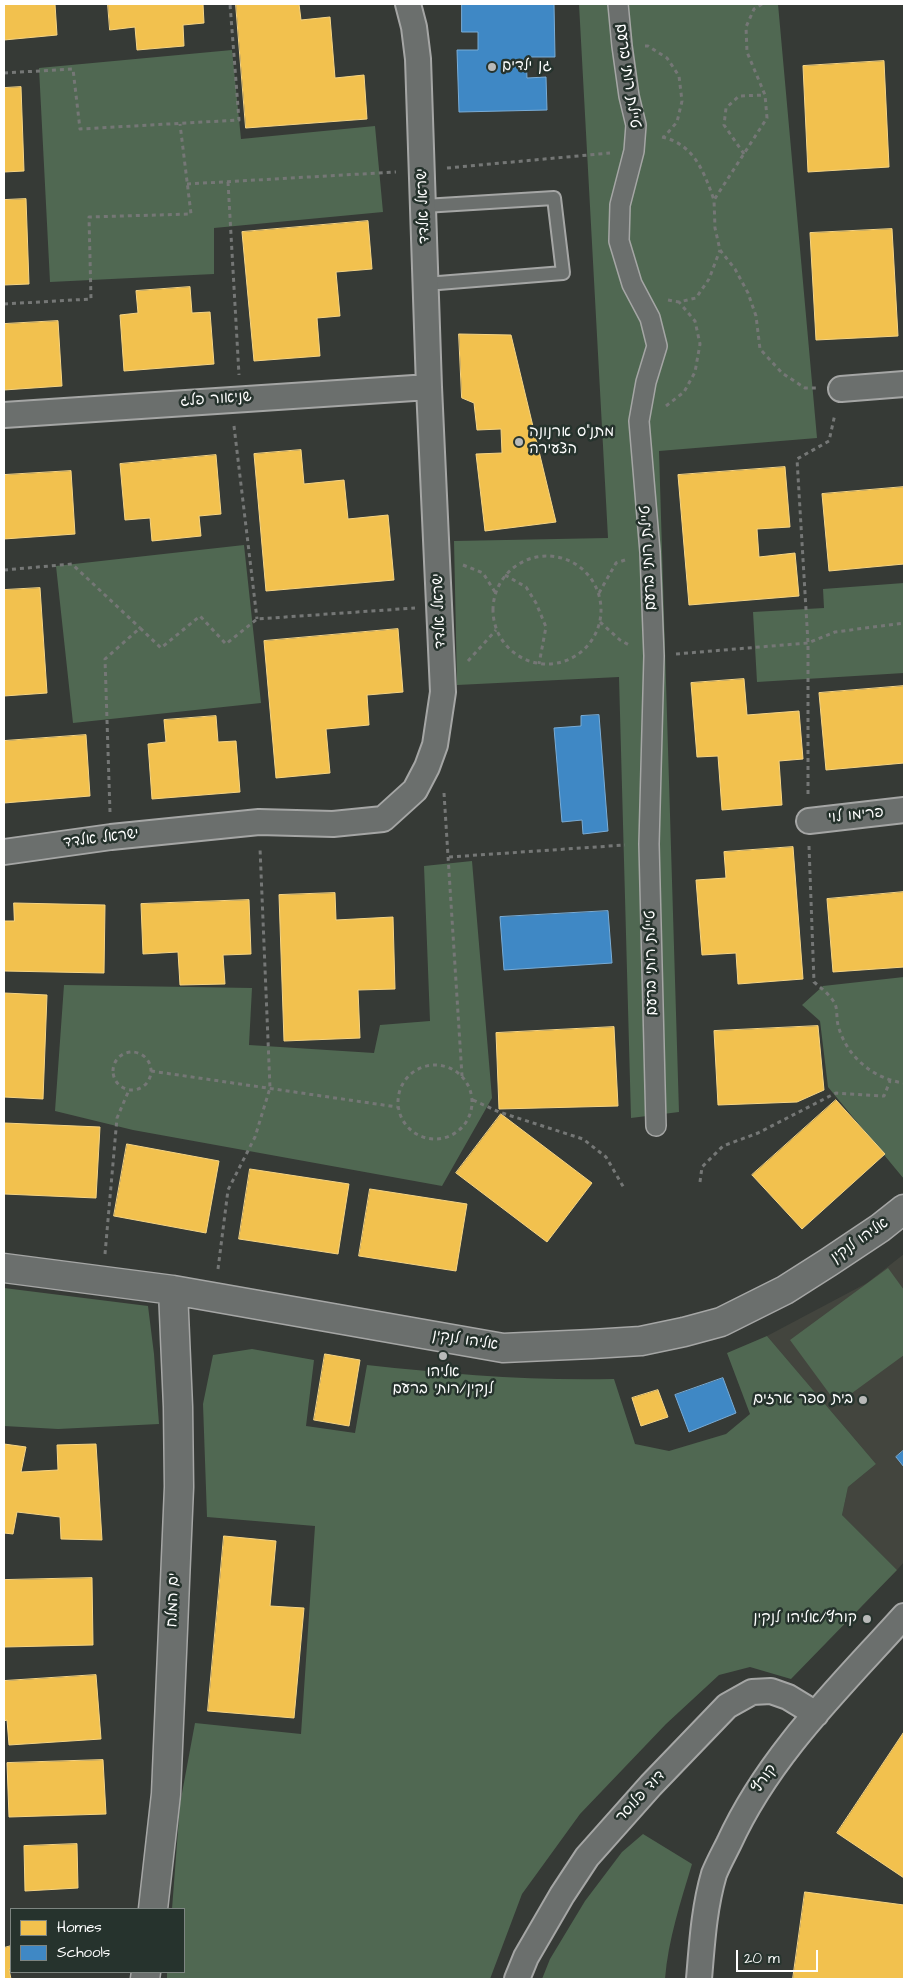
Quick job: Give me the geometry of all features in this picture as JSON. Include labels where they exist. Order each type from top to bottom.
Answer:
[{"type":"street","name":"ישראל אלדד","points":[[4,852],[111,837],[259,822],[333,824],[382,819],[415,790],[426,768],[434,745],[443,692],[429,387],[418,59],[414,27],[408,4]]},
{"type":"street","name":"טיילת רותי ברעם","points":[[618,4],[629,96],[636,125],[634,145],[620,205],[619,241],[632,284],[650,318],[657,346],[646,382],[639,421],[650,552],[654,656],[649,844],[656,1126]]},
{"type":"street","points":[[841,389],[904,384]]},
{"type":"street","name":"שניאור פלג","points":[[4,415],[429,387]]},
{"type":"street","name":"פרימו לוי","points":[[809,821],[904,810]]},
{"type":"street","name":"אליהו לנקין","points":[[9,1266],[173,1290],[502,1348],[642,1341],[721,1322],[758,1304],[830,1262],[904,1209]]},
{"type":"street","name":"ים המלח","points":[[153,1908],[166,1794],[179,1487],[173,1290]]},
{"type":"street","name":"קורץ","points":[[699,1979],[703,1925],[714,1874],[736,1827],[758,1788],[816,1714],[904,1616]]},
{"type":"street","name":"דוד פלוסר","points":[[517,1979],[526,1958],[562,1895],[587,1857],[727,1706],[752,1692],[771,1691],[788,1697],[816,1714]]},
{"type":"lane","points":[[424,206],[554,198],[563,273],[426,284]]},
{"type":"path","points":[[4,74],[73,69],[80,129],[239,120],[230,4]]},
{"type":"path","points":[[714,200],[767,118],[764,95],[747,52],[746,27],[754,9],[762,4]]},
{"type":"path","points":[[187,184],[422,171],[634,145],[664,137],[677,122],[681,108],[679,76],[666,58],[648,46],[622,46]]},
{"type":"path","points":[[744,154],[724,125],[726,108],[739,96],[764,95]]},
{"type":"path","points":[[4,304],[91,299],[89,217],[191,214],[180,124]]},
{"type":"path","points":[[664,137],[686,149],[704,170],[714,200],[715,228],[720,250],[735,269],[748,293],[756,316],[760,349],[782,374],[805,388],[841,389],[829,441],[796,459],[808,643],[809,821],[814,982],[834,1001],[837,1023],[847,1045],[865,1068],[890,1081],[904,1083]]},
{"type":"path","points":[[228,182],[236,399],[258,619]]},
{"type":"path","points":[[638,295],[680,302],[696,298],[709,279],[720,250]]},
{"type":"path","points":[[639,421],[669,404],[684,392],[695,372],[700,344],[695,321],[680,302]]},
{"type":"path","points":[[599,593],[616,563],[650,552]]},
{"type":"path","points":[[537,556],[556,556],[576,564],[590,576],[599,593],[602,612],[593,640],[580,654],[563,662],[539,664],[521,658],[506,646],[496,630],[492,611],[495,592],[505,575],[520,563],[537,556]]},
{"type":"path","points":[[438,562],[465,565],[484,573],[495,592]]},
{"type":"path","points":[[4,570],[72,564],[161,648],[200,616],[226,644],[258,619],[440,606]]},
{"type":"path","points":[[505,575],[526,587],[536,602],[546,627],[539,664]]},
{"type":"path","points":[[600,622],[620,640],[654,656],[808,643],[835,632],[904,623]]},
{"type":"path","points":[[111,837],[105,659],[140,628]]},
{"type":"path","points":[[442,671],[468,662],[496,630]]},
{"type":"path","points":[[444,788],[462,1076]]},
{"type":"path","points":[[214,1297],[228,1190],[255,1138],[270,1088],[259,822]]},
{"type":"path","points":[[449,856],[649,844]]},
{"type":"path","points":[[127,1053],[141,1054],[150,1064],[150,1077],[142,1088],[129,1090],[118,1085],[114,1080],[113,1066],[121,1056],[127,1053]]},
{"type":"path","points":[[439,1065],[452,1068],[462,1076],[469,1088],[472,1100],[469,1118],[462,1129],[451,1137],[438,1140],[420,1137],[409,1130],[401,1120],[397,1107],[400,1087],[407,1076],[418,1068],[439,1065]]},
{"type":"path","points":[[151,1070],[397,1107]]},
{"type":"path","points":[[700,1182],[702,1167],[723,1146],[758,1133],[836,1093],[884,1096],[890,1081]]},
{"type":"path","points":[[102,1281],[117,1118],[129,1090]]},
{"type":"path","points":[[472,1100],[499,1112],[583,1139],[606,1156],[624,1188]]},
{"type":"shaded area","name":"בית ספר ארזים","points":[[904,1254],[904,1562],[897,1570],[842,1515],[848,1487],[876,1464],[767,1336],[867,1283]]},
{"type":"green space","points":[[579,4],[778,4],[817,438],[659,451],[679,1112],[631,1118],[619,677],[457,685],[454,541],[608,538]]},
{"type":"green space","points":[[232,50],[241,139],[375,126],[383,212],[214,228],[214,274],[50,282],[39,68]]},
{"type":"green space","points":[[244,545],[261,703],[73,723],[56,566]]},
{"type":"green space","points":[[904,583],[904,673],[757,682],[753,612],[824,608],[823,589]]},
{"type":"green space","points":[[472,861],[492,1098],[442,1186],[133,1130],[55,1111],[64,985],[252,988],[249,1045],[374,1053],[380,1025],[430,1021],[424,866]]},
{"type":"green space","points":[[904,977],[904,1179],[828,1087],[820,1021],[802,1005],[823,986]]},
{"type":"green space","points":[[888,1268],[904,1290],[904,1355],[837,1404],[790,1340]]},
{"type":"green space","points":[[4,1288],[148,1306],[154,1354],[159,1424],[58,1429],[4,1426]]},
{"type":"green space","points":[[767,1336],[876,1464],[848,1487],[842,1515],[897,1570],[791,1679],[750,1667],[719,1675],[666,1724],[580,1814],[522,1894],[490,1979],[167,1979],[167,1973],[185,1973],[185,1908],[172,1908],[180,1804],[195,1723],[301,1734],[315,1526],[207,1517],[203,1404],[213,1355],[252,1349],[314,1360],[306,1426],[355,1433],[367,1365],[490,1376],[614,1379],[635,1444],[669,1451],[726,1434],[750,1414],[727,1353]]},
{"type":"green space","points":[[643,1834],[692,1864],[672,1935],[665,1979],[542,1979],[550,1959],[585,1901],[622,1852]]},
{"type":"building: Homes","points":[[4,4],[55,4],[57,35],[4,40]]},
{"type":"building: Homes","points":[[108,4],[203,4],[204,23],[183,25],[184,46],[137,50],[135,27],[110,30]]},
{"type":"building: Homes","points":[[236,4],[299,4],[301,20],[330,17],[335,78],[364,75],[367,119],[246,128]]},
{"type":"building: Homes","points":[[884,61],[889,167],[808,172],[803,66]]},
{"type":"building: Homes","points":[[21,87],[24,171],[4,172],[4,88]]},
{"type":"building: Homes","points":[[26,199],[29,284],[4,285],[4,200]]},
{"type":"building: Homes","points":[[368,221],[372,269],[336,272],[340,316],[317,318],[320,356],[254,361],[242,232]]},
{"type":"building: Homes","points":[[892,229],[898,336],[816,340],[810,233]]},
{"type":"building: Homes","points":[[190,287],[192,313],[210,312],[214,364],[124,371],[120,315],[138,313],[136,291]]},
{"type":"building: Homes","points":[[58,321],[62,386],[4,390],[4,324]]},
{"type":"building: Homes","name":"מתנ\"ס ארנונה הצעירה","points":[[459,334],[511,335],[556,522],[485,531],[476,454],[502,453],[501,429],[477,430],[474,403],[462,398]]},
{"type":"building: Homes","points":[[301,450],[304,484],[344,480],[348,519],[388,515],[394,580],[266,591],[254,454]]},
{"type":"building: Homes","points":[[216,455],[221,514],[199,516],[201,536],[152,541],[150,518],[125,520],[120,464]]},
{"type":"building: Homes","points":[[785,467],[790,527],[757,529],[759,557],[795,553],[799,596],[689,605],[678,475]]},
{"type":"building: Homes","points":[[71,471],[75,534],[4,539],[4,475]]},
{"type":"building: Homes","points":[[904,487],[904,564],[829,571],[822,494]]},
{"type":"building: Homes","points":[[40,588],[47,693],[4,696],[4,590]]},
{"type":"building: Homes","points":[[398,629],[403,692],[367,695],[369,725],[326,729],[330,773],[276,778],[264,641]]},
{"type":"building: Homes","points":[[744,679],[747,715],[799,711],[803,759],[779,761],[782,805],[722,810],[718,756],[697,757],[691,683]]},
{"type":"building: Homes","points":[[904,686],[904,763],[826,770],[819,693]]},
{"type":"building: Homes","points":[[216,716],[218,742],[236,741],[240,792],[152,799],[148,744],[166,742],[164,720]]},
{"type":"building: Homes","points":[[86,735],[90,796],[4,803],[4,741]]},
{"type":"building: Homes","points":[[793,847],[803,979],[738,984],[736,953],[702,955],[696,880],[726,878],[724,852]]},
{"type":"building: Homes","points":[[904,892],[904,967],[833,972],[827,899]]},
{"type":"building: Homes","points":[[335,893],[336,920],[393,917],[395,989],[358,990],[360,1038],[284,1041],[279,895]]},
{"type":"building: Homes","points":[[249,900],[251,954],[223,955],[225,984],[180,985],[178,952],[143,954],[141,904]]},
{"type":"building: Homes","points":[[14,903],[105,905],[104,973],[4,971],[4,921],[14,921]]},
{"type":"building: Homes","points":[[4,993],[47,995],[43,1099],[4,1097]]},
{"type":"building: Homes","points":[[818,1026],[824,1090],[797,1102],[718,1105],[714,1031]]},
{"type":"building: Homes","points":[[614,1027],[618,1106],[499,1109],[496,1033]]},
{"type":"building: Homes","points":[[836,1100],[885,1154],[802,1229],[752,1175]]},
{"type":"building: Homes","points":[[501,1114],[592,1183],[547,1242],[456,1173]]},
{"type":"building: Homes","points":[[4,1123],[100,1127],[96,1198],[4,1194]]},
{"type":"building: Homes","points":[[127,1144],[219,1161],[206,1233],[114,1216]]},
{"type":"building: Homes","points":[[250,1169],[349,1184],[338,1254],[239,1239]]},
{"type":"building: Homes","points":[[370,1189],[467,1204],[456,1271],[359,1256]]},
{"type":"building: Homes","points":[[325,1354],[360,1360],[349,1426],[314,1420]]},
{"type":"building: Homes","points":[[658,1390],[668,1417],[641,1426],[632,1398]]},
{"type":"building: Homes","points":[[4,1444],[26,1447],[21,1472],[58,1470],[57,1445],[96,1444],[102,1540],[61,1539],[60,1517],[17,1512],[13,1534],[4,1533]]},
{"type":"building: Homes","points":[[224,1536],[276,1541],[270,1606],[304,1608],[294,1718],[208,1711]]},
{"type":"building: Homes","points":[[92,1578],[93,1645],[4,1647],[4,1580]]},
{"type":"building: Homes","points":[[96,1675],[101,1739],[9,1745],[7,1720],[4,1721],[4,1681]]},
{"type":"building: Homes","points":[[904,1732],[904,1878],[837,1833]]},
{"type":"building: Homes","points":[[103,1760],[106,1814],[9,1817],[7,1763]]},
{"type":"building: Homes","points":[[77,1844],[78,1888],[25,1891],[24,1846]]},
{"type":"building: Homes","points":[[805,1892],[904,1905],[904,1979],[793,1979]]},
{"type":"building: Homes","points":[[10,1946],[9,1969],[11,1979],[4,1979],[4,1948]]},
{"type":"building: Schools","name":"גן ילדים","points":[[462,4],[554,4],[555,57],[526,57],[527,78],[546,77],[547,110],[459,112],[457,50],[478,50],[478,32],[462,32]]},
{"type":"building: Schools","points":[[599,715],[608,831],[583,834],[582,820],[562,822],[554,728],[581,726],[581,716]]},
{"type":"building: Schools","points":[[608,911],[612,963],[504,970],[500,917]]},
{"type":"building: Schools","points":[[723,1378],[736,1413],[689,1432],[675,1395]]},
{"type":"building: Schools","points":[[904,1450],[904,1467],[896,1457]]},
{"type":"place","name":"גן ילדים","points":[[492,67]]},
{"type":"place","name":"מתנ\"ס ארנונה הצעירה","points":[[519,442]]},
{"type":"place","name":"אליהו לנקין/רותי ברעם","points":[[443,1356]]},
{"type":"place","name":"בית ספר ארזים","points":[[863,1400]]},
{"type":"place","name":"קורץ/אליהו לנקין","points":[[867,1619]]}]
